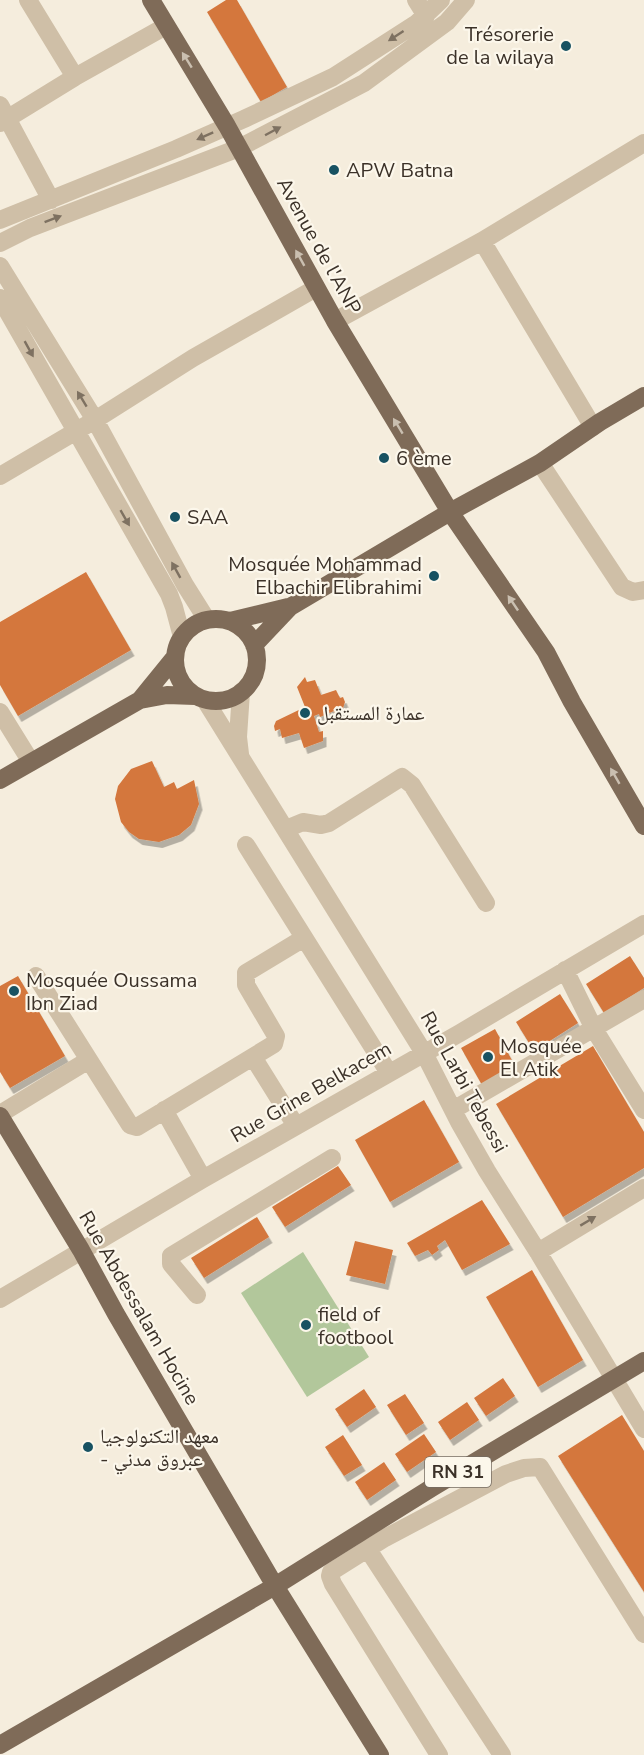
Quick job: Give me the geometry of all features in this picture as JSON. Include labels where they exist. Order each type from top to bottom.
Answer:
[{"type":"main road","name":"Avenue de l'ANP","points":[[151,0],[227,126],[335,321],[450,512],[546,652],[572,702],[644,826]]},
{"type":"main road","points":[[255,645],[290,607],[450,512],[540,463],[644,396]]},
{"type":"main road","points":[[230,621],[290,607]]},
{"type":"main road","points":[[0,780],[140,700],[167,695],[218,701],[230,699],[250,683],[256,671],[255,645],[249,635],[230,621],[207,620],[192,626],[182,637],[175,657],[140,700]]},
{"type":"main road","points":[[175,657],[180,679],[186,688],[200,698]]},
{"type":"main road","name":"Rue Abdessalam Hocine","points":[[0,1115],[81,1250],[274,1586],[380,1755]]},
{"type":"main road","name":"RN 31","points":[[0,1745],[274,1586],[433,1487],[644,1361]]},
{"type":"street","points":[[28,0],[75,77]]},
{"type":"street","points":[[416,0],[426,16]]},
{"type":"street","points":[[0,220],[227,126],[333,77],[426,16],[441,0]]},
{"type":"street","points":[[0,243],[30,228],[239,148],[364,83],[447,22],[466,0]]},
{"type":"street","points":[[51,200],[3,115],[166,26]]},
{"type":"street","points":[[335,321],[482,241],[644,143]]},
{"type":"street","points":[[130,167],[136,187]]},
{"type":"street","points":[[482,241],[593,427]]},
{"type":"street","points":[[0,266],[94,420],[185,585],[207,620]]},
{"type":"street","points":[[1,473],[75,432],[193,358],[316,288]]},
{"type":"street","points":[[0,298],[169,594],[182,637]]},
{"type":"street","points":[[540,463],[622,587],[633,592],[644,590]]},
{"type":"street","points":[[240,759],[238,737],[241,692]]},
{"type":"street","name":"Rue Larbi Tebessi","points":[[200,698],[286,830],[424,1053],[487,1171],[644,1429]]},
{"type":"street","points":[[0,712],[31,762]]},
{"type":"street","points":[[286,830],[303,822],[321,825],[329,823],[402,777],[412,785],[486,903]]},
{"type":"street","points":[[246,845],[389,1073]]},
{"type":"street","name":"Rue Grine Belkacem","points":[[0,1299],[644,924]]},
{"type":"street","points":[[36,976],[131,1127],[140,1126],[274,1044],[277,1037],[246,985],[246,973],[304,938]]},
{"type":"street","points":[[564,970],[594,1029],[644,1110]]},
{"type":"street","points":[[453,1110],[644,999]]},
{"type":"street","points":[[253,1057],[296,1126]]},
{"type":"street","points":[[0,1115],[87,1060]]},
{"type":"street","points":[[164,1110],[203,1179]]},
{"type":"street","points":[[197,1295],[171,1264],[171,1256],[332,1158]]},
{"type":"street","points":[[538,1252],[644,1188]]},
{"type":"street","points":[[439,1755],[330,1576],[331,1572],[367,1548],[506,1474],[524,1468],[540,1467],[644,1634]]},
{"type":"street","points":[[367,1548],[502,1755]]},
{"type":"green space","name":"field of footbool","points":[[303,1252],[369,1357],[307,1397],[241,1293]]},
{"type":"building","points":[[226,0],[237,0],[287,87],[261,102],[207,12]]},
{"type":"building","points":[[86,572],[131,650],[18,716],[0,685],[0,622]]},
{"type":"building","points":[[305,677],[307,682],[315,680],[321,695],[336,690],[345,702],[336,715],[334,711],[320,717],[319,714],[314,716],[319,732],[323,731],[323,741],[304,748],[299,733],[282,738],[280,729],[275,731],[274,726],[276,721],[305,707],[297,687]]},
{"type":"building","points":[[152,761],[164,787],[174,782],[177,789],[194,780],[199,804],[191,825],[179,835],[159,842],[139,839],[129,832],[121,822],[115,799],[118,786],[131,769]]},
{"type":"building","points":[[630,956],[644,978],[644,988],[604,1013],[586,984]]},
{"type":"building","points":[[18,976],[65,1056],[10,1088],[0,1072],[0,986]]},
{"type":"building","points":[[560,994],[578,1023],[534,1051],[516,1022]]},
{"type":"building","name":"Mosquée El Atik","points":[[495,1029],[515,1066],[482,1085],[461,1048]]},
{"type":"building","points":[[593,1046],[644,1132],[644,1168],[563,1217],[496,1104]]},
{"type":"building","points":[[424,1100],[459,1162],[390,1202],[355,1140]]},
{"type":"building","points":[[338,1166],[351,1185],[285,1227],[272,1207]]},
{"type":"building","points":[[482,1200],[510,1244],[462,1270],[445,1240],[437,1246],[439,1250],[432,1255],[428,1250],[415,1256],[407,1243]]},
{"type":"building","points":[[257,1217],[269,1237],[204,1278],[191,1258]]},
{"type":"building","points":[[355,1241],[393,1250],[385,1284],[346,1275]]},
{"type":"building","points":[[532,1270],[583,1360],[538,1387],[486,1297]]},
{"type":"building","points":[[503,1378],[515,1396],[486,1416],[474,1398]]},
{"type":"building","points":[[364,1389],[376,1407],[347,1427],[335,1409]]},
{"type":"building","points":[[405,1394],[424,1423],[406,1435],[387,1405]]},
{"type":"building","points":[[467,1402],[479,1420],[450,1440],[438,1422]]},
{"type":"building","points":[[622,1415],[644,1451],[644,1592],[558,1456]]},
{"type":"building","points":[[424,1434],[436,1452],[407,1472],[395,1454]]},
{"type":"building","points":[[343,1435],[362,1465],[344,1476],[325,1447]]},
{"type":"building","points":[[384,1462],[396,1480],[367,1500],[355,1482]]},
{"type":"place","name":"Trésorerie de la wilaya","points":[[566,46]]},
{"type":"place","name":"APW Batna","points":[[334,170]]},
{"type":"place","name":"6 ème","points":[[384,458]]},
{"type":"place","name":"SAA","points":[[175,517]]},
{"type":"place","name":"Mosquée Mohammad Elbachir Elibrahimi","points":[[434,576]]},
{"type":"place","name":"عمارة المستقبل","points":[[305,713]]},
{"type":"place","name":"Mosquée Oussama Ibn Ziad","points":[[14,991]]},
{"type":"place","name":"Mosquée El Atik","points":[[488,1057]]},
{"type":"place","name":"field of footbool","points":[[306,1325]]},
{"type":"place","name":"معهد التكنولوجيا - عبروق مدني","points":[[88,1447]]}]
